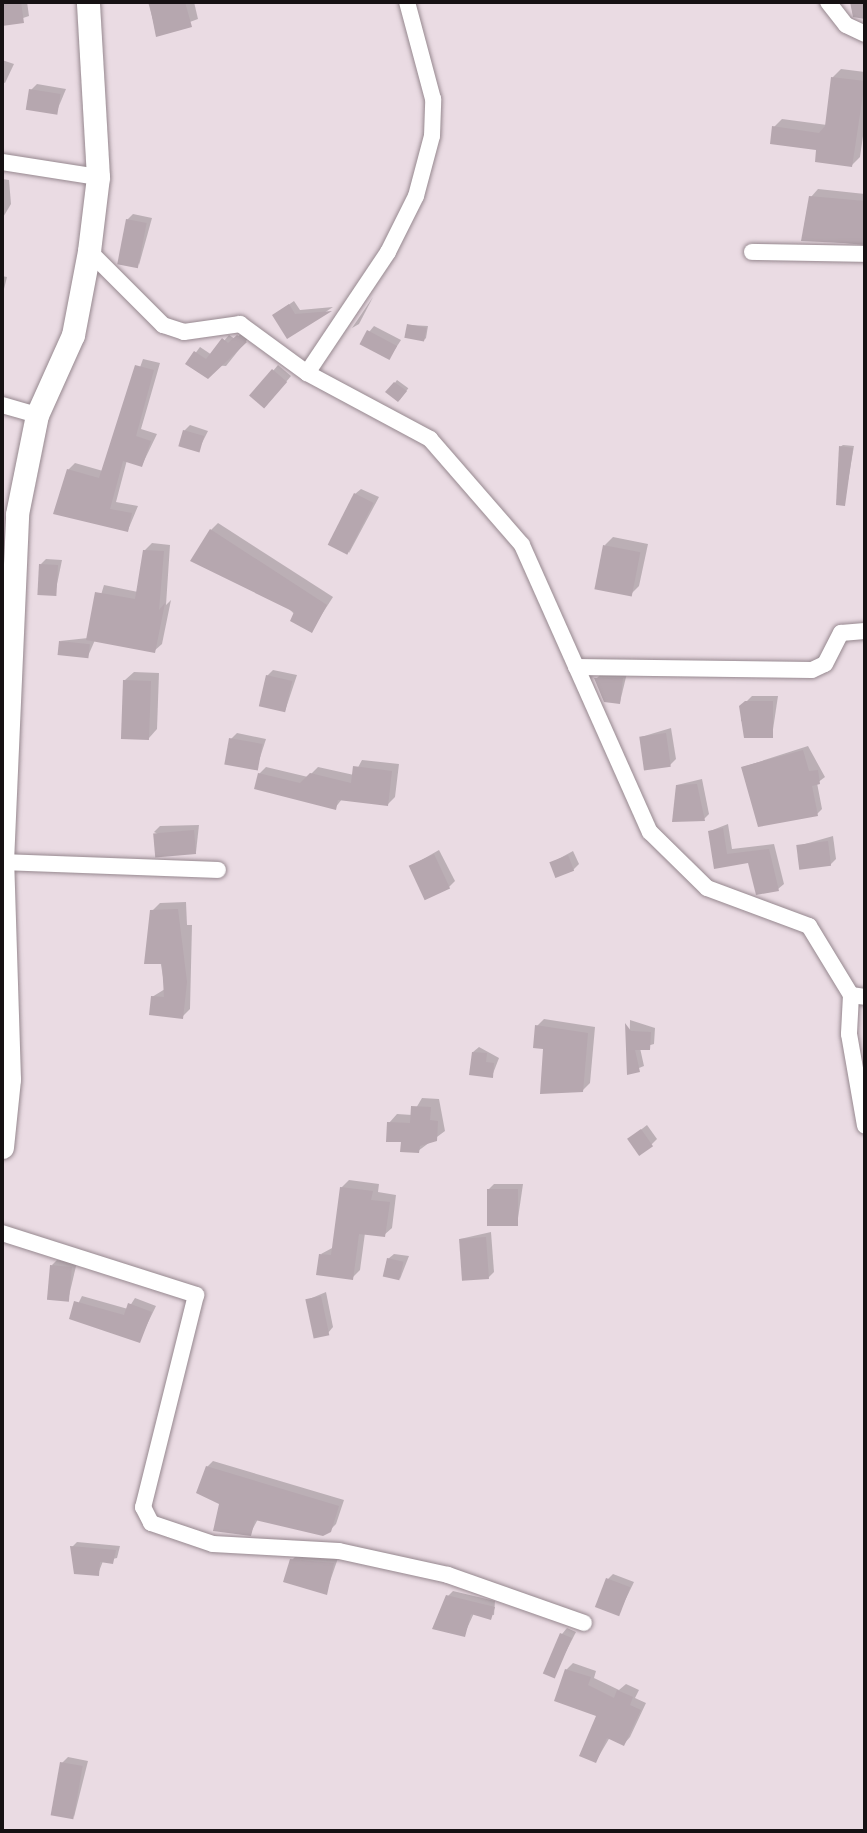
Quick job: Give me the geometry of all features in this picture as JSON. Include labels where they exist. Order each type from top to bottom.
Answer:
[{"type":"street","points":[[2,1147],[9,1079],[2,862],[10,517],[37,415],[73,335],[89,251],[98,177],[88,2]]},
{"type":"street","points":[[307,373],[388,252],[416,196],[432,136],[433,99],[407,2]]},
{"type":"street","points":[[828,2],[846,25],[865,34]]},
{"type":"street","points":[[2,162],[98,177]]},
{"type":"street","points":[[89,251],[163,325],[193,332],[240,324],[307,373],[410,424],[482,491],[522,545],[657,841],[684,871],[721,896],[809,926],[858,996],[849,1034],[865,1126]]},
{"type":"street","points":[[752,252],[865,254]]},
{"type":"street","points":[[2,405],[37,415]]},
{"type":"street","points":[[576,667],[812,670],[825,664],[839,635],[865,631]]},
{"type":"street","points":[[2,862],[218,870]]},
{"type":"street","points":[[2,1233],[196,1294],[143,1507],[151,1523],[213,1544],[339,1551],[448,1575],[584,1623]]},
{"type":"building","points":[[2,2],[21,2],[24,23],[2,26]]},
{"type":"building","points":[[149,2],[185,2],[192,27],[156,37]]},
{"type":"building","points":[[850,2],[865,2],[865,19],[853,17]]},
{"type":"building","points":[[831,77],[865,81],[852,167],[815,162],[816,150],[770,144],[772,126],[819,133],[825,126]]},
{"type":"building","points":[[29,89],[61,94],[57,115],[26,110]]},
{"type":"building","points":[[809,196],[865,201],[865,244],[801,241]]},
{"type":"building","points":[[126,219],[147,223],[138,268],[117,264]]},
{"type":"building","points":[[289,304],[295,314],[332,311],[287,339],[272,315]]},
{"type":"building","points":[[407,324],[427,328],[424,342],[404,338]]},
{"type":"building","points":[[367,330],[397,346],[390,360],[359,344]]},
{"type":"building","points":[[237,335],[247,342],[208,379],[185,364],[194,351],[206,359],[222,338],[228,343]]},
{"type":"building","points":[[135,365],[154,370],[136,436],[151,441],[142,467],[123,461],[110,509],[132,513],[128,532],[53,514],[67,469],[99,478]]},
{"type":"building","points":[[272,369],[287,382],[264,409],[249,395]]},
{"type":"building","points":[[394,382],[407,391],[398,402],[385,392]]},
{"type":"building","points":[[183,430],[204,436],[199,452],[178,446]]},
{"type":"building","points":[[839,446],[853,448],[845,506],[836,505]]},
{"type":"building","points":[[354,493],[374,503],[347,555],[328,545]]},
{"type":"building","points":[[210,529],[327,605],[312,633],[290,621],[294,612],[190,561]]},
{"type":"building","points":[[603,545],[640,552],[632,596],[594,589]]},
{"type":"building","points":[[143,550],[164,551],[159,610],[165,603],[155,653],[86,640],[95,592],[135,599]]},
{"type":"building","points":[[39,564],[58,565],[56,596],[37,595]]},
{"type":"building","points":[[59,641],[90,644],[88,658],[58,655]]},
{"type":"building","points":[[266,675],[292,681],[285,712],[259,706]]},
{"type":"building","points":[[594,678],[623,678],[620,704],[604,702]]},
{"type":"building","points":[[123,680],[151,681],[149,740],[121,739]]},
{"type":"building","points":[[745,701],[773,701],[773,738],[744,738],[739,706]]},
{"type":"building","points":[[666,733],[671,767],[644,770],[639,737]]},
{"type":"building","points":[[229,738],[262,744],[258,770],[224,765]]},
{"type":"building","points":[[803,750],[809,771],[818,770],[820,784],[812,786],[818,816],[758,827],[741,767]]},
{"type":"building","points":[[353,766],[392,771],[388,806],[338,800],[336,810],[254,789],[258,773],[300,783],[310,773],[351,783]]},
{"type":"building","points":[[697,784],[705,821],[672,822],[676,785]]},
{"type":"building","points":[[723,828],[727,854],[769,849],[779,891],[756,895],[748,863],[714,869],[708,831]]},
{"type":"building","points":[[194,830],[196,854],[155,857],[153,834]]},
{"type":"building","points":[[828,841],[831,866],[799,870],[796,845]]},
{"type":"building","points":[[434,854],[450,888],[425,900],[409,866]]},
{"type":"building","points":[[568,855],[574,871],[555,878],[549,862]]},
{"type":"building","points":[[178,909],[187,982],[183,1019],[149,1015],[151,996],[164,997],[162,964],[144,964],[150,910]]},
{"type":"building","points":[[625,1023],[631,1031],[651,1032],[650,1050],[635,1050],[640,1072],[627,1075]]},
{"type":"building","points":[[535,1025],[588,1033],[583,1092],[540,1094],[543,1049],[533,1048]]},
{"type":"building","points":[[472,1052],[487,1053],[486,1062],[494,1063],[493,1078],[469,1075]]},
{"type":"building","points":[[411,1106],[431,1107],[430,1120],[438,1121],[437,1141],[420,1146],[419,1153],[400,1152],[401,1142],[386,1142],[387,1122],[410,1123]]},
{"type":"building","points":[[641,1129],[653,1146],[639,1156],[627,1139]]},
{"type":"building","points":[[340,1187],[373,1191],[371,1200],[390,1202],[385,1237],[359,1234],[353,1280],[316,1275],[319,1254],[331,1255]]},
{"type":"building","points":[[487,1189],[518,1189],[518,1226],[487,1226]]},
{"type":"building","points":[[486,1237],[489,1279],[462,1281],[459,1239]]},
{"type":"building","points":[[387,1258],[404,1262],[399,1280],[383,1277]]},
{"type":"building","points":[[50,1265],[72,1267],[69,1302],[47,1300]]},
{"type":"building","points":[[321,1296],[329,1335],[314,1338],[305,1299]]},
{"type":"building","points":[[74,1301],[124,1315],[128,1303],[152,1312],[140,1343],[69,1319]]},
{"type":"building","points":[[206,1466],[339,1506],[331,1532],[323,1536],[255,1520],[251,1536],[213,1531],[219,1504],[196,1493]]},
{"type":"building","points":[[70,1546],[116,1550],[113,1564],[100,1562],[99,1576],[74,1574]]},
{"type":"building","points":[[290,1559],[334,1563],[327,1595],[283,1582]]},
{"type":"building","points":[[606,1578],[630,1587],[619,1616],[595,1607]]},
{"type":"building","points":[[446,1595],[495,1607],[491,1620],[471,1614],[465,1637],[432,1629]]},
{"type":"building","points":[[560,1633],[572,1638],[555,1679],[543,1674]]},
{"type":"building","points":[[565,1669],[591,1677],[588,1685],[614,1698],[617,1690],[633,1697],[630,1705],[641,1710],[624,1746],[607,1738],[596,1763],[579,1756],[596,1716],[554,1701]]},
{"type":"building","points":[[60,1762],[83,1766],[73,1819],[51,1815]]}]
